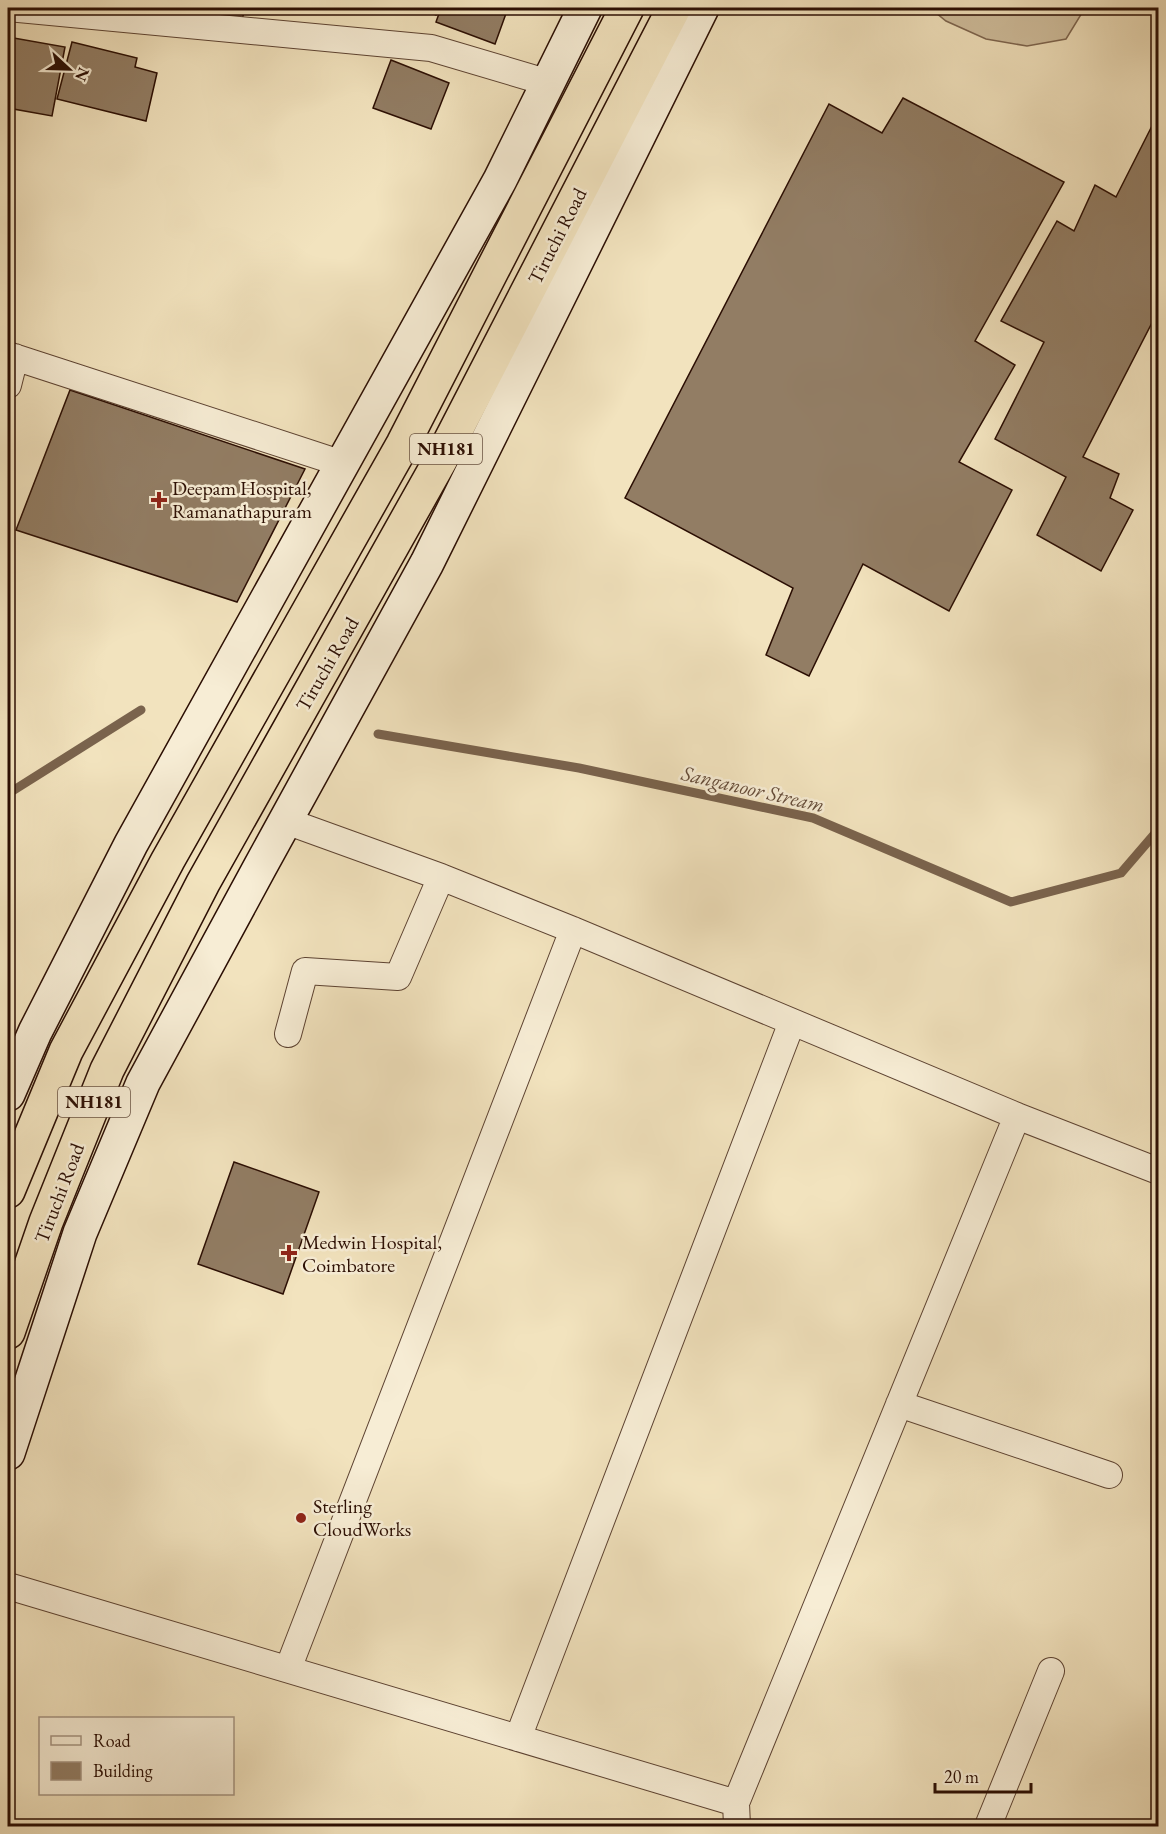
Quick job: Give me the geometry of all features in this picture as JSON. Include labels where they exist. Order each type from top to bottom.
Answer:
[{"type":"highway","name":"Tiruchi Road","points":[[8,1191],[66,1051],[168,860],[403,444],[627,8]]},
{"type":"highway","name":"Tiruchi Road","points":[[8,1332],[46,1222],[107,1070],[203,883],[441,459],[674,8]]},
{"type":"street","points":[[8,8],[431,48],[549,83]]},
{"type":"street","points":[[8,1094],[35,1032],[131,844],[500,180],[585,8]]},
{"type":"street","points":[[8,1453],[80,1233],[143,1083],[428,563],[702,8]]},
{"type":"street","points":[[8,385],[11,356],[343,464]]},
{"type":"street","points":[[286,821],[441,877],[1017,1116],[1158,1171]]},
{"type":"street","points":[[288,1034],[305,971],[398,977],[441,877]]},
{"type":"street","points":[[288,1669],[573,930]]},
{"type":"street","points":[[518,1738],[792,1022]]},
{"type":"street","points":[[8,1586],[518,1738],[737,1815],[899,1404],[1017,1116]]},
{"type":"street","points":[[899,1404],[1109,1475]]},
{"type":"street","points":[[988,1827],[1051,1671]]},
{"type":"shaded area","points":[[930,8],[1085,8],[1066,39],[1027,46],[986,39],[946,21]]},
{"type":"building","points":[[191,8],[245,8],[242,20]]},
{"type":"building","points":[[422,8],[438,8],[436,15]]},
{"type":"building","points":[[441,8],[508,8],[495,44],[436,22]]},
{"type":"building","points":[[8,37],[65,47],[52,116],[8,108]]},
{"type":"building","points":[[72,42],[137,58],[135,67],[157,73],[146,121],[57,99]]},
{"type":"building","points":[[391,60],[449,83],[431,129],[373,108]]},
{"type":"building","points":[[903,98],[1064,182],[975,341],[1015,365],[959,462],[1012,490],[949,611],[863,564],[809,676],[766,655],[793,588],[625,498],[829,104],[882,133]]},
{"type":"building","points":[[1158,114],[1158,311],[1083,457],[1119,474],[1110,498],[1133,510],[1101,571],[1037,535],[1066,477],[995,439],[1044,342],[1001,321],[1057,221],[1074,231],[1095,185],[1116,197]]},
{"type":"building","name":"Deepam Hospital, Ramanathapuram","points":[[70,390],[305,469],[237,602],[16,530]]},
{"type":"building","points":[[234,1162],[319,1192],[283,1294],[198,1264]]},
{"type":"waterway","name":"Sanganoor Stream","points":[[8,791],[14,790],[141,710]]},
{"type":"waterway","name":"Sanganoor Stream","points":[[378,734],[579,768],[813,818],[1011,902],[1121,873],[1158,830]]},
{"type":"place","name":"Deepam Hospital, Ramanathapuram","points":[[159,500]]},
{"type":"place","name":"Medwin Hospital, Coimbatore","points":[[289,1253]]},
{"type":"place","name":"Sterling CloudWorks","points":[[301,1518]]}]
